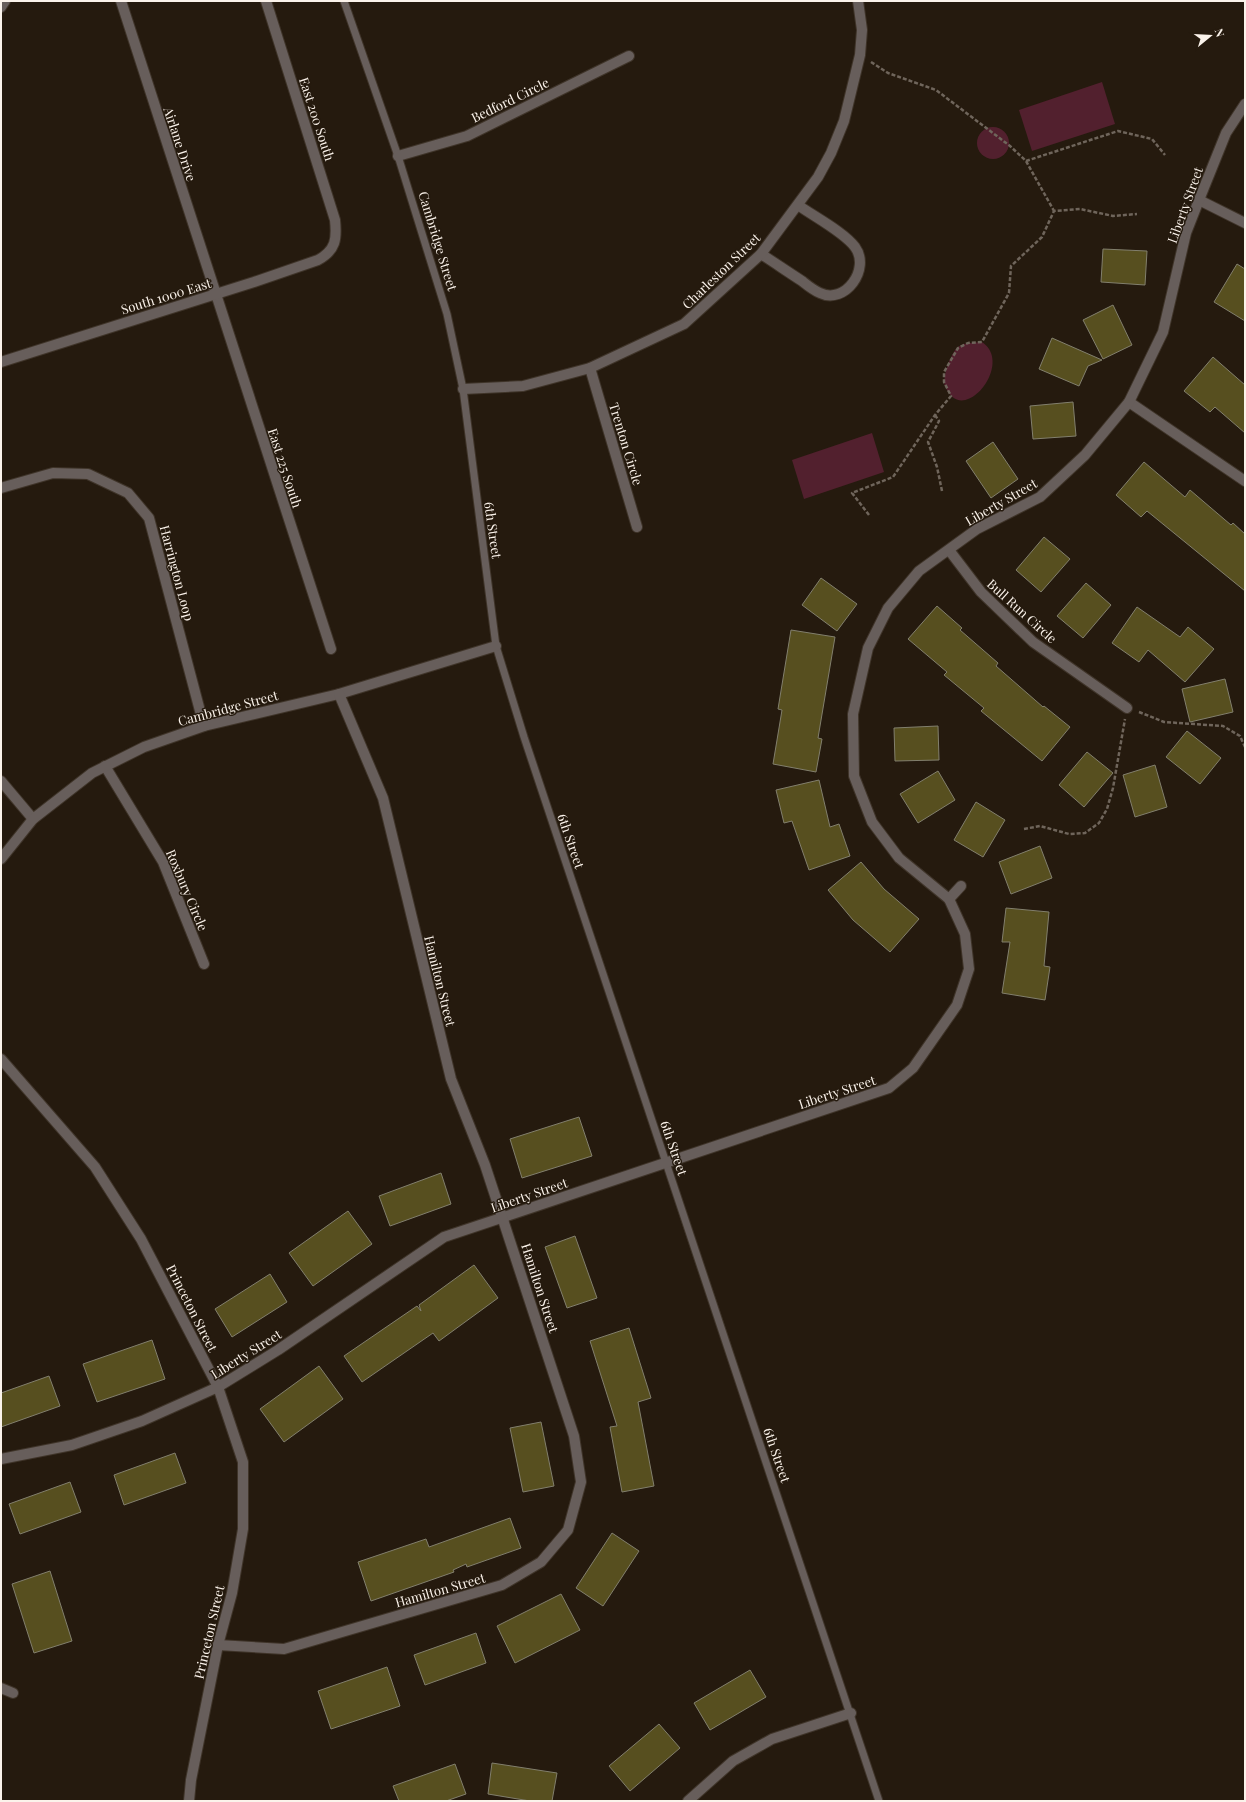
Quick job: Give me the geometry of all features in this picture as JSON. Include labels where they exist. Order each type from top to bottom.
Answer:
[{"type":"street","points":[[1,7],[6,1]]},
{"type":"street","name":"Airlane Drive","points":[[121,1],[215,294]]},
{"type":"street","name":"East 200 South","points":[[266,1],[335,220],[336,235],[333,246]]},
{"type":"street","name":"Charleston Street","points":[[462,389],[523,386],[590,368],[684,324],[761,254],[818,177],[844,122],[860,55],[862,30],[858,1]]},
{"type":"street","name":"Bedford Circle","points":[[398,156],[467,136],[629,56]]},
{"type":"street","name":"Liberty Street","points":[[1,1459],[72,1445],[142,1421],[218,1387],[278,1350],[444,1237],[889,1088],[913,1068],[957,1005],[969,969],[965,934],[949,899],[899,858],[872,822],[854,776],[853,714],[868,648],[888,608],[919,571],[977,529],[1040,497],[1085,455],[1129,402],[1163,332],[1186,233],[1226,133],[1245,104]]},
{"type":"street","points":[[1199,200],[1245,223]]},
{"type":"street","points":[[761,254],[821,294],[836,295],[846,290],[858,276],[860,263],[855,247],[846,238],[798,205]]},
{"type":"street","name":"South 1000 East","points":[[1,362],[318,260],[328,254],[333,246]]},
{"type":"street","name":"East 225 South","points":[[215,294],[330,650]]},
{"type":"street","name":"Trenton Circle","points":[[590,368],[637,527]]},
{"type":"street","points":[[1129,402],[1245,481]]},
{"type":"street","name":"Harrington Loop","points":[[1,488],[53,473],[60,473],[88,474],[128,492],[149,518],[204,726]]},
{"type":"street","name":"Bull Run Circle","points":[[949,550],[981,592],[1033,642],[1127,708]]},
{"type":"street","name":"Cambridge Street","points":[[1,859],[33,819],[92,773],[144,747],[204,726],[339,694],[496,646]]},
{"type":"street","name":"Hamilton Street","points":[[218,1645],[284,1649],[502,1585],[542,1562],[568,1530],[581,1482],[574,1436],[486,1165],[451,1079],[383,798],[339,694]]},
{"type":"street","name":"Roxbury Circle","points":[[105,766],[163,862],[204,964]]},
{"type":"street","points":[[1,781],[33,819]]},
{"type":"street","points":[[949,899],[961,886]]},
{"type":"street","name":"Princeton Street","points":[[1,1059],[95,1167],[141,1239],[218,1387],[243,1462],[243,1529],[232,1593],[218,1645],[191,1780],[189,1801]]},
{"type":"street","points":[[1,1688],[13,1694]]},
{"type":"street","points":[[688,1801],[733,1761],[772,1739],[851,1713]]},
{"type":"lane","name":"Cambridge Street","points":[[344,1],[398,156],[446,314],[462,389],[476,496]]},
{"type":"lane","name":"6th Street","points":[[476,496],[496,646],[524,737],[851,1713],[879,1801]]},
{"type":"path","points":[[860,55],[888,74],[936,90],[1004,141],[1026,161],[1054,211]]},
{"type":"path","points":[[1026,161],[1118,131],[1152,139],[1165,155]]},
{"type":"path","points":[[1054,211],[1080,209],[1113,216],[1137,214]]},
{"type":"path","points":[[869,515],[852,493],[893,477],[935,415],[951,396],[944,382],[944,372],[958,348],[968,343],[982,342],[1009,293],[1011,266],[1042,237],[1054,211]]},
{"type":"path","points":[[935,415],[939,421],[928,442],[937,467],[942,491]]},
{"type":"path","points":[[1024,829],[1040,826],[1070,834],[1085,833],[1098,823],[1108,809],[1127,708],[1164,722],[1223,726],[1240,736],[1245,747]]},
{"type":"shaded area","points":[[1102,82],[1115,124],[1032,151],[1019,110]]},
{"type":"shaded area","points":[[990,127],[996,127],[1005,131],[1009,143],[1005,155],[996,159],[990,159],[981,155],[977,146],[977,140],[981,131]]},
{"type":"shaded area","points":[[982,342],[991,352],[993,364],[989,377],[982,388],[973,397],[963,400],[953,397],[945,386],[944,382],[948,365],[955,350],[961,345],[967,343]]},
{"type":"shaded area","points":[[872,433],[884,472],[804,499],[792,460]]},
{"type":"building","points":[[1103,249],[1147,251],[1145,285],[1101,282]]},
{"type":"building","points":[[1237,264],[1245,269],[1245,321],[1214,302]]},
{"type":"building","points":[[1113,305],[1132,345],[1103,359],[1083,320]]},
{"type":"building","points":[[1052,338],[1102,360],[1088,366],[1079,386],[1039,369]]},
{"type":"building","points":[[1213,357],[1245,385],[1245,433],[1215,407],[1210,412],[1184,391]]},
{"type":"building","points":[[1073,402],[1076,436],[1033,439],[1030,406]]},
{"type":"building","points":[[993,442],[1018,479],[991,498],[966,461]]},
{"type":"building","points":[[1144,462],[1185,497],[1190,490],[1231,525],[1233,523],[1245,534],[1245,591],[1147,511],[1141,517],[1116,495]]},
{"type":"building","points":[[1044,537],[1070,559],[1041,592],[1016,570]]},
{"type":"building","points":[[821,578],[857,604],[837,631],[802,605]]},
{"type":"building","points":[[1086,583],[1111,605],[1083,638],[1057,616]]},
{"type":"building","points":[[937,606],[962,628],[960,630],[998,663],[996,666],[1043,707],[1044,706],[1070,727],[1042,761],[981,711],[984,708],[944,675],[947,672],[908,639]]},
{"type":"building","points":[[1137,607],[1180,637],[1188,627],[1214,649],[1185,682],[1148,650],[1139,662],[1112,643]]},
{"type":"building","points":[[791,630],[835,637],[818,738],[822,739],[816,772],[773,764],[782,710],[778,709]]},
{"type":"building","points":[[1225,679],[1233,712],[1190,722],[1182,689]]},
{"type":"building","points":[[938,726],[939,760],[895,761],[894,728]]},
{"type":"building","points":[[1187,731],[1221,758],[1200,784],[1166,757]]},
{"type":"building","points":[[1087,752],[1113,773],[1084,807],[1059,785]]},
{"type":"building","points":[[1155,765],[1167,807],[1135,817],[1123,775]]},
{"type":"building","points":[[938,771],[955,800],[918,823],[900,794]]},
{"type":"building","points":[[819,780],[830,827],[839,824],[850,856],[809,870],[792,821],[784,823],[776,790]]},
{"type":"building","points":[[976,802],[1005,820],[983,857],[954,840]]},
{"type":"building","points":[[1040,846],[1052,878],[1011,894],[999,862]]},
{"type":"building","points":[[861,862],[884,889],[919,919],[890,952],[853,920],[828,890]]},
{"type":"building","points":[[1006,908],[1049,912],[1044,966],[1050,967],[1045,1000],[1002,993],[1010,942],[1002,942]]},
{"type":"building","points":[[579,1117],[592,1156],[522,1178],[510,1139]]},
{"type":"building","points":[[441,1173],[451,1204],[390,1226],[379,1196]]},
{"type":"building","points":[[348,1211],[372,1244],[313,1286],[289,1253]]},
{"type":"building","points":[[575,1236],[597,1298],[567,1308],[545,1247]]},
{"type":"building","points":[[474,1265],[498,1298],[439,1341],[433,1333],[362,1382],[344,1356],[417,1306],[421,1311],[419,1305]]},
{"type":"building","points":[[270,1274],[287,1302],[232,1337],[215,1309]]},
{"type":"building","points":[[629,1328],[651,1398],[638,1402],[654,1486],[622,1492],[610,1427],[617,1426],[590,1341]]},
{"type":"building","points":[[152,1340],[165,1379],[97,1402],[83,1364]]},
{"type":"building","points":[[319,1366],[343,1399],[284,1442],[260,1409]]},
{"type":"building","points":[[49,1376],[60,1406],[1,1427],[1,1393]]},
{"type":"building","points":[[541,1422],[554,1486],[523,1492],[510,1428]]},
{"type":"building","points":[[175,1453],[186,1483],[124,1505],[114,1475]]},
{"type":"building","points":[[70,1482],[81,1512],[20,1534],[9,1504]]},
{"type":"building","points":[[510,1518],[521,1548],[467,1567],[466,1564],[453,1570],[454,1572],[371,1601],[358,1562],[426,1539],[429,1547]]},
{"type":"building","points":[[612,1533],[639,1551],[603,1606],[576,1588]]},
{"type":"building","points":[[50,1571],[72,1641],[34,1653],[12,1584]]},
{"type":"building","points":[[561,1594],[580,1630],[515,1663],[497,1626]]},
{"type":"building","points":[[476,1633],[486,1663],[425,1685],[414,1655]]},
{"type":"building","points":[[387,1667],[400,1706],[331,1729],[318,1691]]},
{"type":"building","points":[[750,1670],[766,1697],[710,1730],[694,1703]]},
{"type":"building","points":[[659,1724],[680,1748],[630,1791],[609,1766]]},
{"type":"building","points":[[492,1763],[557,1773],[552,1801],[530,1801],[488,1794]]},
{"type":"building","points":[[455,1764],[466,1794],[446,1801],[399,1801],[393,1786]]}]
